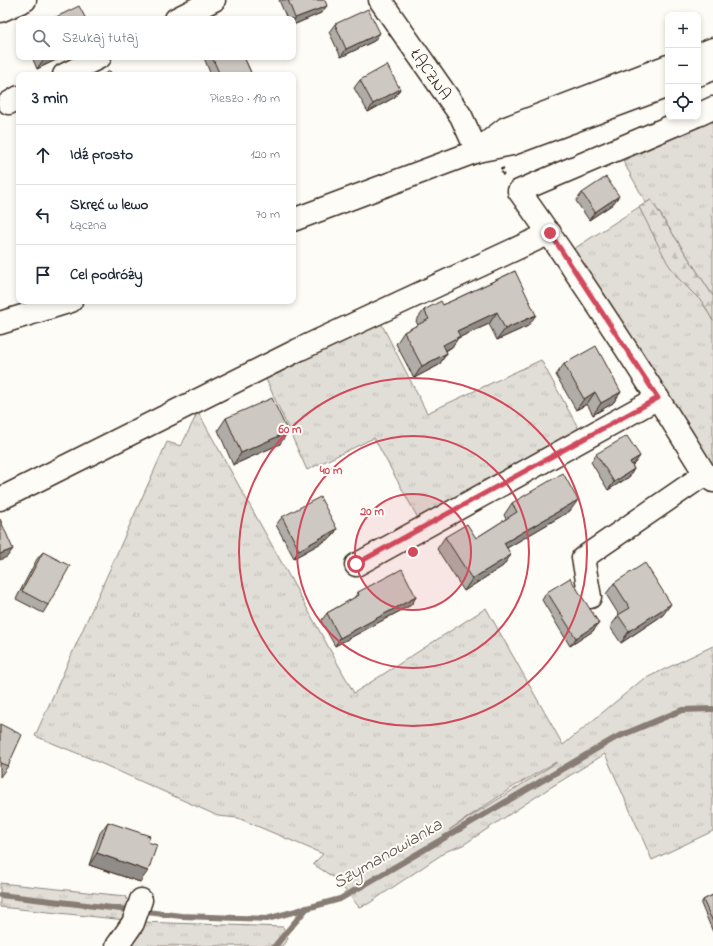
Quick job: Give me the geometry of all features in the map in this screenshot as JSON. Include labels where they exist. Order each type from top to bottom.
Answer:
[{"type":"main road","points":[[0,12],[25,0]]},
{"type":"main road","points":[[182,16],[214,0]]},
{"type":"main road","name":"ŁĄCZNA","points":[[380,0],[461,116],[477,151]]},
{"type":"main road","points":[[701,54],[713,49]]},
{"type":"main road","points":[[70,72],[94,60]]},
{"type":"main road","points":[[477,151],[506,128],[665,67]]},
{"type":"main road","points":[[701,74],[713,70]]},
{"type":"main road","points":[[296,219],[477,151],[512,144],[665,87]]},
{"type":"main road","points":[[701,114],[713,108]]},
{"type":"main road","points":[[590,597],[583,558],[709,478],[550,233],[519,191],[686,120]]},
{"type":"main road","points":[[0,499],[298,350],[550,233]]},
{"type":"main road","points":[[0,323],[61,304]]},
{"type":"main road","points":[[356,564],[658,398]]},
{"type":"main road","points":[[117,946],[133,923],[141,900]]},
{"type":"green space","points":[[713,119],[713,296],[651,200],[646,203],[623,161]]},
{"type":"green space","points":[[651,200],[713,296],[713,321],[703,303],[678,278],[667,262],[639,207]]},
{"type":"green space","points":[[639,207],[678,278],[703,303],[713,321],[713,474],[572,250]]},
{"type":"green space","points":[[380,321],[427,413],[541,360],[581,433],[419,520],[374,438],[307,470],[265,377]]},
{"type":"green space","points":[[198,412],[354,693],[486,608],[563,745],[642,680],[713,646],[713,831],[652,860],[605,754],[548,789],[463,845],[447,851],[368,904],[359,907],[336,879],[313,864],[323,854],[238,818],[218,816],[89,758],[35,736],[167,442],[181,446]],"holes":[[[556,763],[449,830],[513,787]]]},
{"type":"green space","points":[[0,883],[125,896],[129,903],[126,920],[0,907]]},
{"type":"green space","points":[[141,922],[283,927],[288,939],[282,946],[128,946]]},
{"type":"building","points":[[288,0],[325,0],[327,6],[296,18]]},
{"type":"building","points":[[79,6],[84,16],[58,16]]},
{"type":"building","points":[[368,9],[380,33],[346,49],[335,24]]},
{"type":"building","points":[[213,60],[245,60],[251,72],[219,72]]},
{"type":"building","points":[[387,65],[400,89],[373,104],[360,80]]},
{"type":"building","points":[[606,177],[619,196],[595,212],[582,193]]},
{"type":"building","points":[[515,271],[536,315],[505,329],[497,312],[457,331],[460,336],[443,345],[447,353],[422,366],[404,332],[429,319],[424,310],[441,301],[443,305]]},
{"type":"building","points":[[596,346],[621,392],[601,403],[595,392],[584,399],[564,364]]},
{"type":"building","points":[[272,398],[288,432],[241,453],[226,418]]},
{"type":"building","points":[[627,436],[640,456],[630,462],[634,469],[614,482],[596,454]]},
{"type":"building","points":[[563,473],[578,500],[504,543],[511,555],[472,579],[445,537],[467,524],[476,538],[517,512],[512,503]]},
{"type":"building","points":[[320,497],[337,529],[299,550],[282,517]]},
{"type":"building","points":[[0,519],[13,549],[0,554]]},
{"type":"building","points":[[43,552],[70,566],[48,605],[22,591]]},
{"type":"building","points":[[645,563],[671,604],[629,631],[618,615],[630,608],[614,583]]},
{"type":"building","points":[[402,569],[416,597],[340,638],[327,613],[359,595],[358,592]]},
{"type":"building","points":[[570,578],[599,623],[576,638],[547,592]]},
{"type":"building","points":[[0,724],[22,735],[8,766],[0,763]]},
{"type":"building","points":[[108,822],[150,836],[148,842],[157,845],[148,871],[97,853]]},
{"type":"building","points":[[713,895],[713,922],[703,900]]},
{"type":"waterway","name":"Szymanowianka","points":[[0,895],[181,916],[267,919],[340,899],[615,738],[682,710],[713,709]]},
{"type":"waterway","points":[[275,946],[306,909]]},
{"type":"route","points":[[356,564],[658,398],[550,233]]}]
